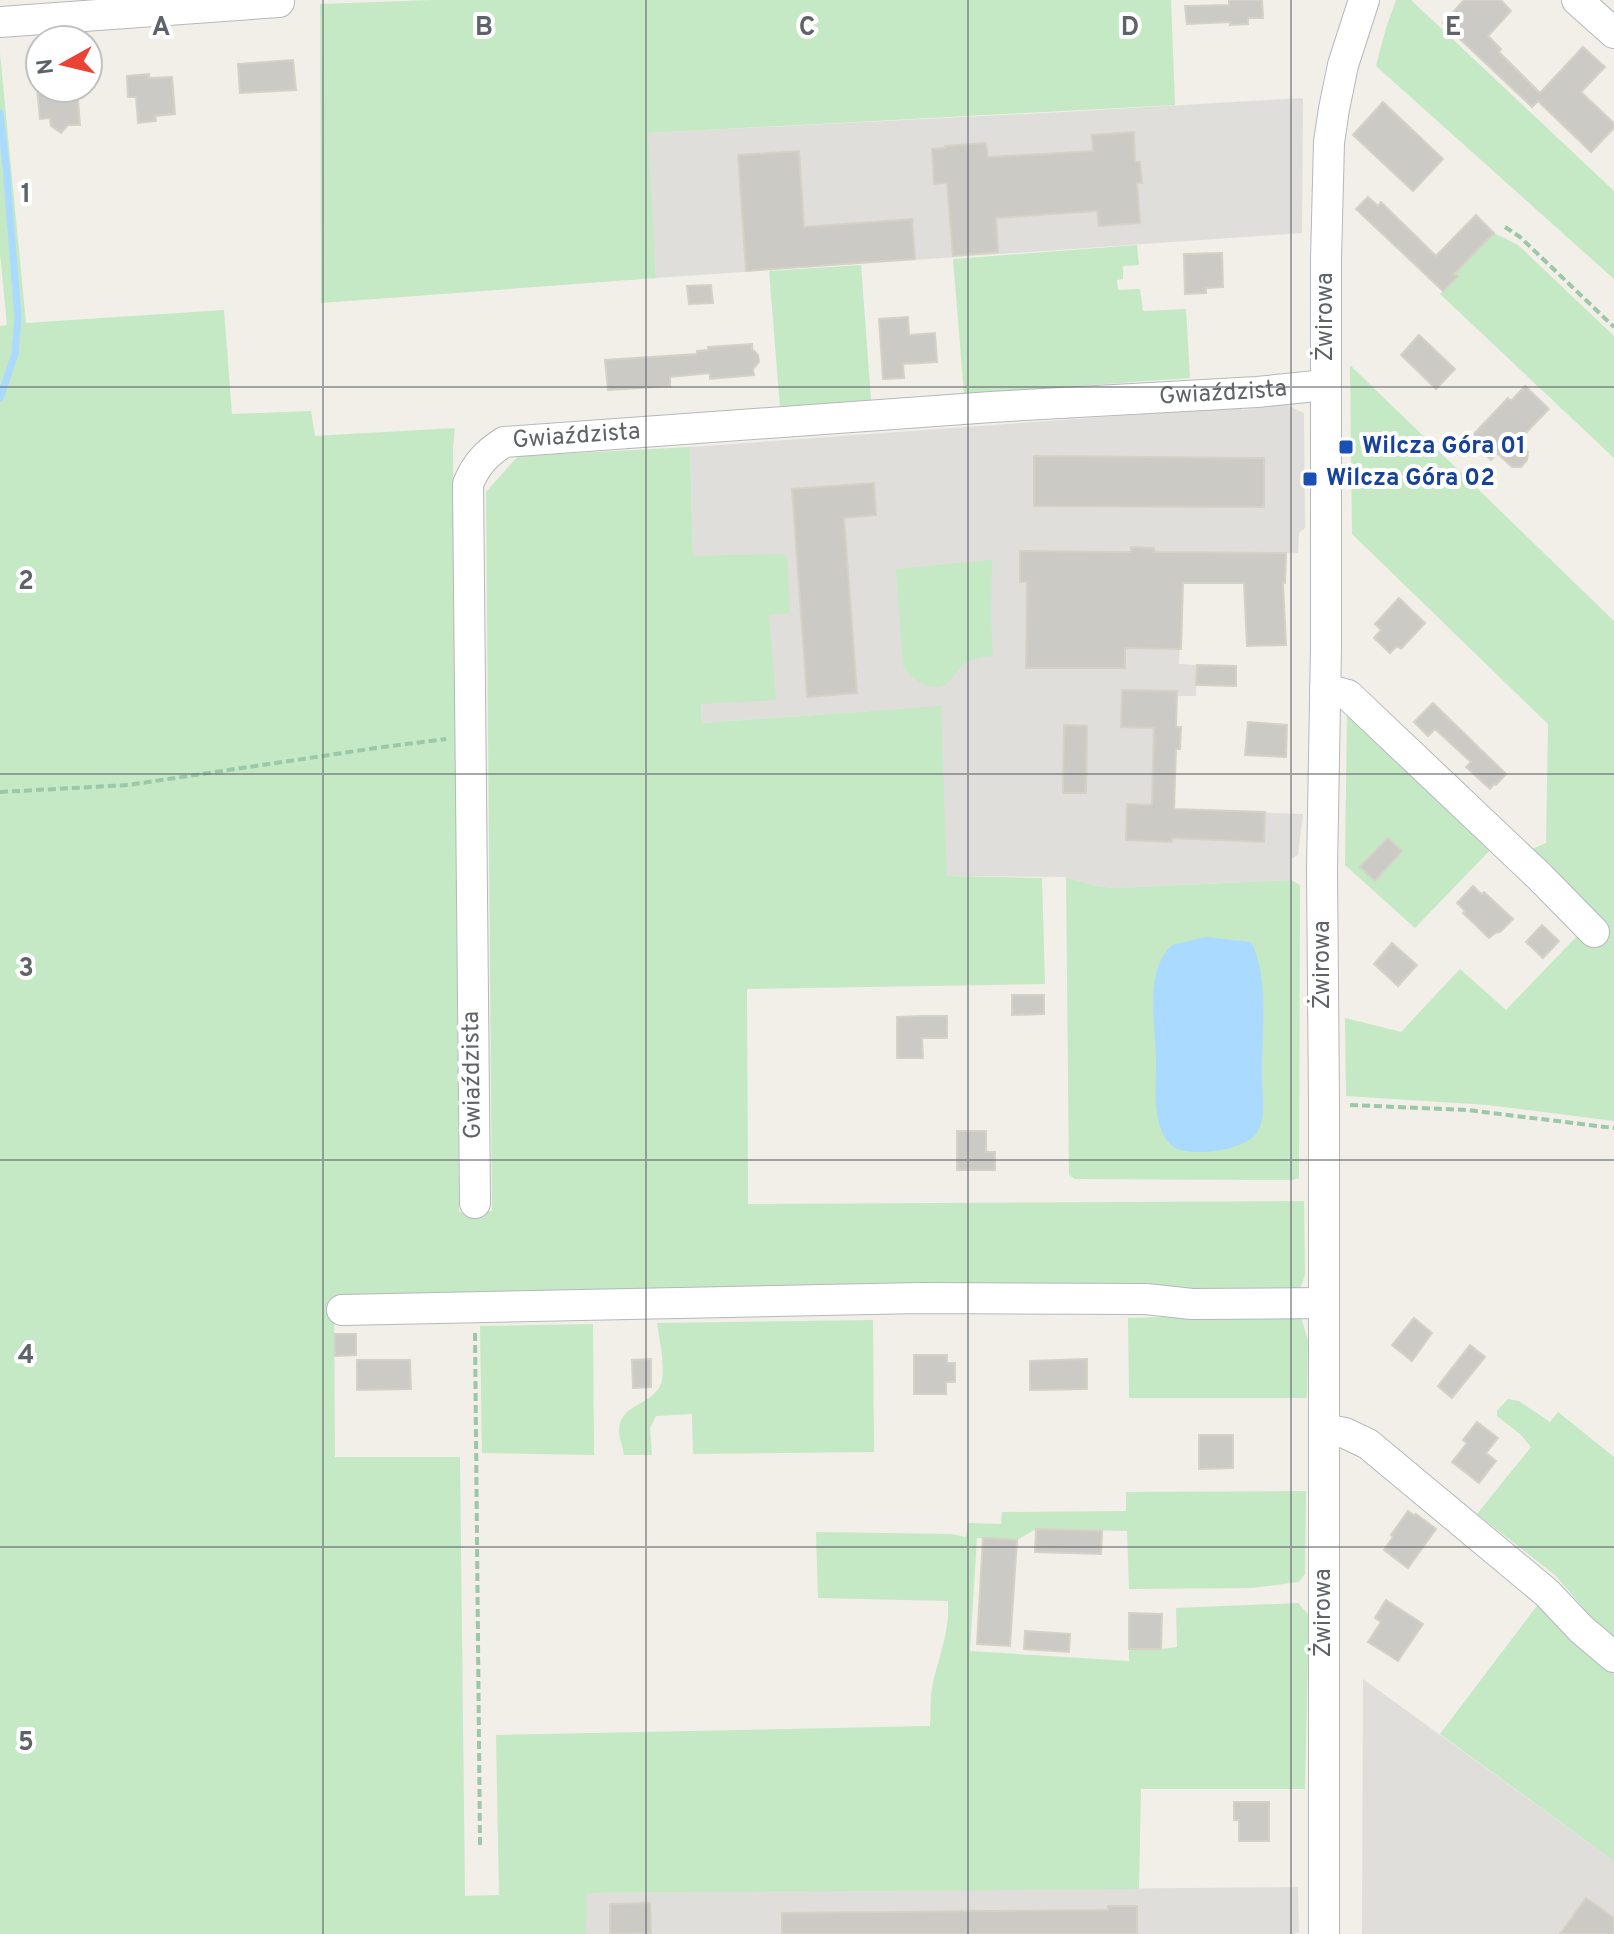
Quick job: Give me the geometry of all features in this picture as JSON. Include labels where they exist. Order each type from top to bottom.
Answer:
[{"type":"street","name":"Żwirowa","points":[[1324,1934],[1322,869],[1326,259],[1329,142],[1343,65],[1364,0]]},
{"type":"street","points":[[1577,0],[1614,33]]},
{"type":"street","points":[[0,22],[279,2]]},
{"type":"street","name":"Gwiaździsta","points":[[475,1203],[468,484],[474,469],[487,453],[504,442],[1326,385]]},
{"type":"street","points":[[1325,689],[1348,695],[1594,932]]},
{"type":"street","points":[[342,1310],[920,1298],[1146,1299],[1192,1304],[1324,1303]]},
{"type":"street","points":[[1324,1429],[1345,1433],[1368,1444],[1547,1593],[1581,1629],[1614,1657]]},
{"type":"path","points":[[1505,227],[1520,237],[1614,327]]},
{"type":"path","points":[[0,792],[128,785],[470,736]]},
{"type":"path","points":[[1324,1104],[1467,1110],[1614,1128]]},
{"type":"path","points":[[474,1307],[480,1846]]},
{"type":"shaded area","points":[[1303,98],[1302,233],[656,278],[647,133]]},
{"type":"shaded area","points":[[1285,404],[1304,413],[1305,528],[1299,533],[1298,553],[1286,553],[1285,583],[1183,584],[1179,664],[1197,665],[1196,696],[1176,696],[1176,726],[1181,727],[1180,749],[1176,750],[1174,809],[1303,814],[1298,855],[1291,859],[1291,880],[1117,888],[1096,886],[1066,877],[947,876],[872,711],[702,723],[690,447],[1241,407],[1242,410]]},
{"type":"shaded area","points":[[1363,1679],[1614,1861],[1614,1934],[1362,1934]]},
{"type":"shaded area","points":[[1298,1887],[1299,1932],[1294,1934],[586,1934],[586,1893]]},
{"type":"green space","points":[[432,0],[1171,0],[1175,105],[648,133],[656,278],[321,303],[320,4]]},
{"type":"green space","points":[[1396,0],[1411,0],[1614,191],[1614,279],[1376,66]]},
{"type":"green space","points":[[0,53],[26,323],[224,310],[232,414],[311,411],[315,436],[455,428],[459,1212],[492,1211],[486,492],[518,456],[690,447],[693,556],[783,554],[787,557],[790,613],[769,615],[776,700],[701,704],[702,723],[941,706],[947,876],[1042,878],[1045,984],[747,989],[748,1204],[1304,1201],[1305,1275],[1299,1292],[334,1298],[335,1457],[460,1457],[465,1896],[499,1895],[496,1735],[930,1726],[932,1688],[945,1635],[948,1601],[818,1598],[816,1532],[951,1534],[966,1537],[968,1523],[1001,1524],[1002,1512],[1126,1511],[1126,1492],[1306,1491],[1305,1574],[1299,1582],[1252,1588],[1129,1589],[1127,1531],[1036,1529],[1017,1540],[977,1538],[970,1651],[1129,1661],[1129,1649],[1177,1647],[1176,1608],[1298,1603],[1309,1615],[1305,1789],[1141,1789],[1139,1889],[587,1893],[586,1934],[0,1934],[0,326],[7,325],[0,253]]},
{"type":"green space","points":[[1494,233],[1518,245],[1614,336],[1614,458],[1440,294]]},
{"type":"green space","points":[[1137,245],[1139,265],[1123,266],[1123,279],[1117,280],[1118,290],[1140,289],[1143,311],[1186,309],[1190,378],[964,394],[953,259]]},
{"type":"green space","points":[[861,265],[871,400],[780,407],[769,271]]},
{"type":"green space","points":[[1350,365],[1614,621],[1614,1121],[1488,1105],[1346,1096],[1345,1018],[1401,1032],[1460,969],[1506,1010],[1578,935],[1525,852],[1546,843],[1548,724],[1352,534]]},
{"type":"green space","points":[[992,560],[993,656],[966,663],[945,685],[931,687],[918,681],[903,666],[896,569]]},
{"type":"green space","points":[[1347,711],[1493,847],[1415,928],[1345,865]]},
{"type":"green space","points":[[1066,877],[1096,886],[1117,888],[1291,880],[1300,885],[1299,1178],[1075,1179],[1069,1175]]},
{"type":"green space","points":[[1300,1313],[1308,1341],[1307,1398],[1129,1398],[1128,1318]]},
{"type":"green space","points":[[873,1320],[874,1452],[693,1454],[692,1414],[656,1416],[650,1428],[652,1455],[624,1455],[619,1433],[624,1415],[650,1398],[662,1380],[657,1323]]},
{"type":"green space","points":[[593,1324],[594,1455],[482,1453],[480,1326]]},
{"type":"green space","points":[[1508,1399],[1519,1401],[1550,1422],[1558,1412],[1614,1457],[1614,1641],[1555,1575],[1477,1514],[1531,1447],[1497,1416],[1497,1411]]},
{"type":"green space","points":[[1542,1599],[1596,1660],[1614,1674],[1614,1861],[1440,1734]]},
{"type":"water","points":[[1206,937],[1251,942],[1257,956],[1263,1004],[1263,1107],[1259,1129],[1245,1143],[1221,1150],[1195,1152],[1174,1147],[1166,1139],[1158,1120],[1153,994],[1157,970],[1172,945]]},
{"type":"building","points":[[1229,0],[1262,0],[1263,18],[1248,18],[1248,24],[1187,24],[1185,6],[1229,5]]},
{"type":"building","points":[[1464,0],[1501,0],[1511,11],[1488,36],[1501,49],[1499,52],[1540,93],[1583,47],[1605,67],[1581,92],[1614,123],[1614,128],[1591,152],[1538,101],[1532,107],[1443,23]]},
{"type":"building","points":[[293,60],[296,90],[240,93],[238,64]]},
{"type":"building","points":[[149,74],[149,78],[172,77],[175,114],[155,116],[156,121],[138,123],[136,97],[128,97],[127,76]]},
{"type":"building","points":[[1383,102],[1443,159],[1413,191],[1353,135]]},
{"type":"building","points":[[39,104],[78,104],[80,125],[68,125],[61,133],[51,126],[50,118],[40,119]]},
{"type":"building","points":[[1134,132],[1135,162],[1140,162],[1142,183],[1137,183],[1140,223],[1099,226],[1097,211],[996,218],[998,252],[953,256],[947,183],[934,184],[932,149],[986,143],[988,157],[1093,151],[1092,135]]},
{"type":"building","points":[[799,151],[804,227],[912,219],[915,259],[746,271],[738,155]]},
{"type":"building","points":[[1368,197],[1378,206],[1381,202],[1436,256],[1476,215],[1494,233],[1454,274],[1458,276],[1443,291],[1356,209]]},
{"type":"building","points":[[1222,253],[1223,287],[1206,288],[1206,293],[1185,294],[1184,254]]},
{"type":"building","points":[[711,285],[713,303],[689,304],[687,286]]},
{"type":"building","points":[[908,317],[909,335],[935,333],[937,362],[903,364],[904,378],[883,379],[879,319]]},
{"type":"building","points":[[1419,335],[1455,369],[1436,389],[1401,355]]},
{"type":"building","points":[[752,344],[759,362],[753,369],[754,375],[710,379],[710,373],[670,377],[670,386],[608,390],[605,360],[697,354],[697,351],[708,350],[708,347]]},
{"type":"building","points":[[1525,386],[1549,409],[1517,442],[1528,452],[1527,460],[1521,467],[1512,467],[1497,453],[1491,460],[1469,439],[1508,398],[1511,401]]},
{"type":"building","points":[[1034,456],[1264,458],[1264,507],[1034,506]]},
{"type":"building","points":[[874,483],[876,515],[844,518],[857,693],[807,697],[792,489]]},
{"type":"building","points":[[1131,547],[1154,548],[1154,552],[1286,553],[1283,583],[1286,645],[1247,646],[1244,583],[1183,583],[1181,649],[1125,648],[1125,668],[1026,668],[1027,582],[1020,582],[1020,551],[1131,552]]},
{"type":"building","points":[[1399,598],[1425,623],[1401,649],[1397,646],[1390,653],[1374,638],[1381,630],[1375,624]]},
{"type":"building","points":[[1197,665],[1236,666],[1236,686],[1196,685]]},
{"type":"building","points":[[1122,690],[1177,691],[1176,727],[1181,727],[1180,749],[1176,749],[1174,809],[1265,812],[1264,842],[1172,838],[1172,842],[1126,840],[1127,804],[1152,805],[1154,728],[1121,727]]},
{"type":"building","points":[[1433,703],[1506,774],[1496,785],[1490,789],[1466,767],[1471,762],[1435,729],[1428,736],[1414,722]]},
{"type":"building","points":[[1248,722],[1287,725],[1286,757],[1245,755]]},
{"type":"building","points":[[1064,725],[1087,726],[1086,793],[1063,793]]},
{"type":"building","points":[[1388,838],[1402,851],[1375,881],[1360,867]]},
{"type":"building","points":[[1473,886],[1513,919],[1489,938],[1457,903]]},
{"type":"building","points":[[1542,925],[1559,941],[1543,958],[1526,942]]},
{"type":"building","points":[[1392,943],[1417,965],[1398,986],[1374,964]]},
{"type":"building","points":[[1012,995],[1044,995],[1044,1014],[1012,1015]]},
{"type":"building","points":[[947,1016],[947,1038],[922,1038],[923,1058],[897,1058],[897,1017]]},
{"type":"building","points":[[957,1131],[986,1131],[986,1152],[995,1152],[995,1170],[957,1170]]},
{"type":"building","points":[[1414,1318],[1432,1333],[1412,1361],[1392,1345]]},
{"type":"building","points":[[335,1334],[356,1334],[356,1355],[335,1356]]},
{"type":"building","points":[[1470,1345],[1485,1357],[1452,1398],[1438,1386]]},
{"type":"building","points":[[914,1355],[947,1355],[947,1363],[955,1363],[955,1382],[946,1382],[946,1394],[914,1394]]},
{"type":"building","points":[[651,1359],[651,1387],[633,1388],[632,1360]]},
{"type":"building","points":[[1087,1359],[1087,1389],[1030,1390],[1030,1361]]},
{"type":"building","points":[[357,1360],[410,1360],[411,1389],[357,1390]]},
{"type":"building","points":[[1477,1422],[1498,1438],[1486,1453],[1496,1461],[1479,1483],[1452,1462],[1467,1443],[1463,1440]]},
{"type":"building","points":[[1199,1435],[1233,1435],[1233,1468],[1199,1469]]},
{"type":"building","points":[[1408,1511],[1436,1529],[1408,1568],[1384,1550]]},
{"type":"building","points":[[1036,1529],[1102,1531],[1101,1554],[1035,1552]]},
{"type":"building","points":[[983,1538],[1017,1540],[1010,1646],[977,1644]]},
{"type":"building","points":[[1386,1600],[1423,1624],[1398,1661],[1368,1642],[1381,1622],[1375,1618]]},
{"type":"building","points":[[1129,1613],[1162,1614],[1161,1649],[1129,1649]]},
{"type":"building","points":[[1025,1631],[1070,1634],[1069,1652],[1024,1649]]},
{"type":"building","points":[[1234,1802],[1269,1802],[1269,1841],[1239,1841],[1239,1820],[1234,1820]]},
{"type":"building","points":[[1586,1898],[1614,1918],[1614,1934],[1560,1934]]},
{"type":"building","points":[[650,1903],[651,1933],[610,1934],[610,1904]]},
{"type":"building","points":[[1108,1906],[1137,1906],[1137,1934],[782,1934],[782,1913],[1108,1910]]},
{"type":"waterway","points":[[0,113],[18,317],[15,354],[0,398]]},
{"type":"place","name":"Wilcza Góra 01","points":[[1346,447]]},
{"type":"place","name":"Wilcza Góra 02","points":[[1310,479]]}]
